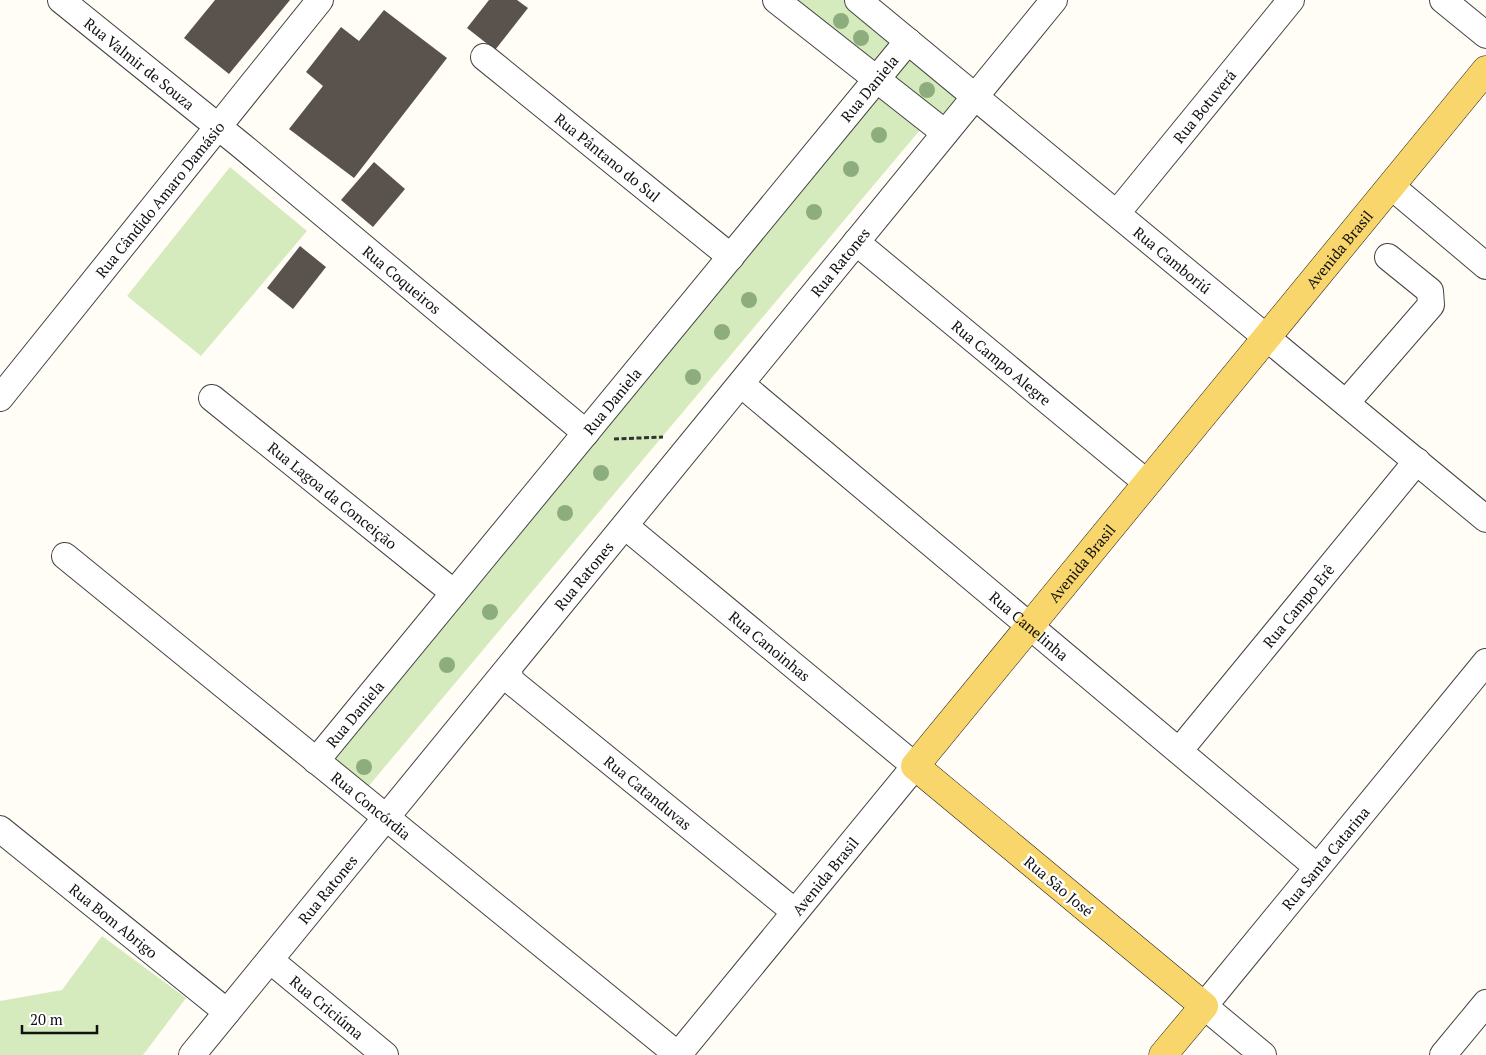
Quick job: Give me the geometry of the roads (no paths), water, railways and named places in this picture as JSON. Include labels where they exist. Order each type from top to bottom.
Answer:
[{"type":"main road","name":"Avenida Brasil","points":[[915,766],[1486,70]]},
{"type":"main road","name":"Rua São José","points":[[915,766],[1204,1006]]},
{"type":"main road","name":"Rua Santa Catarina","points":[[1163,1055],[1204,1006]]},
{"type":"street","name":"Rua Valmir de Souza","points":[[61,0],[218,127]]},
{"type":"street","name":"Rua Cândido Amaro Damásio","points":[[0,398],[320,0]]},
{"type":"street","points":[[776,0],[945,133]]},
{"type":"street","name":"Rua Camboriú","points":[[858,0],[1486,519]]},
{"type":"street","name":"Rua Ratones","points":[[192,1055],[1054,0]]},
{"type":"street","name":"Rua Botuverá","points":[[1117,213],[1291,0]]},
{"type":"street","points":[[1444,0],[1486,35]]},
{"type":"street","name":"Rua Daniela","points":[[316,761],[908,41]]},
{"type":"street","name":"Rua Pântano do Sul","points":[[484,57],[731,257]]},
{"type":"street","name":"Rua Coqueiros","points":[[218,127],[583,437]]},
{"type":"street","points":[[1391,186],[1486,266]]},
{"type":"street","name":"Rua Campo Alegre","points":[[856,242],[1147,483]]},
{"type":"street","points":[[1346,403],[1431,305],[1430,291],[1388,257]]},
{"type":"street","name":"Rua Canelinha","points":[[740,384],[1317,867]]},
{"type":"street","name":"Rua Lagoa da Conceição","points":[[212,398],[454,593]]},
{"type":"street","name":"Rua Campo Erê","points":[[1179,751],[1417,461]]},
{"type":"street","name":"Rua Canoinhas","points":[[624,526],[915,766]]},
{"type":"street","name":"Rua Concórdia","points":[[65,556],[678,1055]]},
{"type":"street","name":"Rua Santa Catarina","points":[[1204,1006],[1486,662]]},
{"type":"street","name":"Rua Catanduvas","points":[[508,669],[511,681],[795,912]]},
{"type":"street","name":"Avenida Brasil","points":[[678,1055],[915,766]]},
{"type":"street","name":"Rua Bom Abrigo","points":[[0,829],[227,1012]]},
{"type":"street","name":"Rua Criciúma","points":[[270,960],[384,1055]]},
{"type":"street","points":[[1443,1055],[1486,1003]]},
{"type":"street","points":[[1204,1006],[1263,1055]]}]
